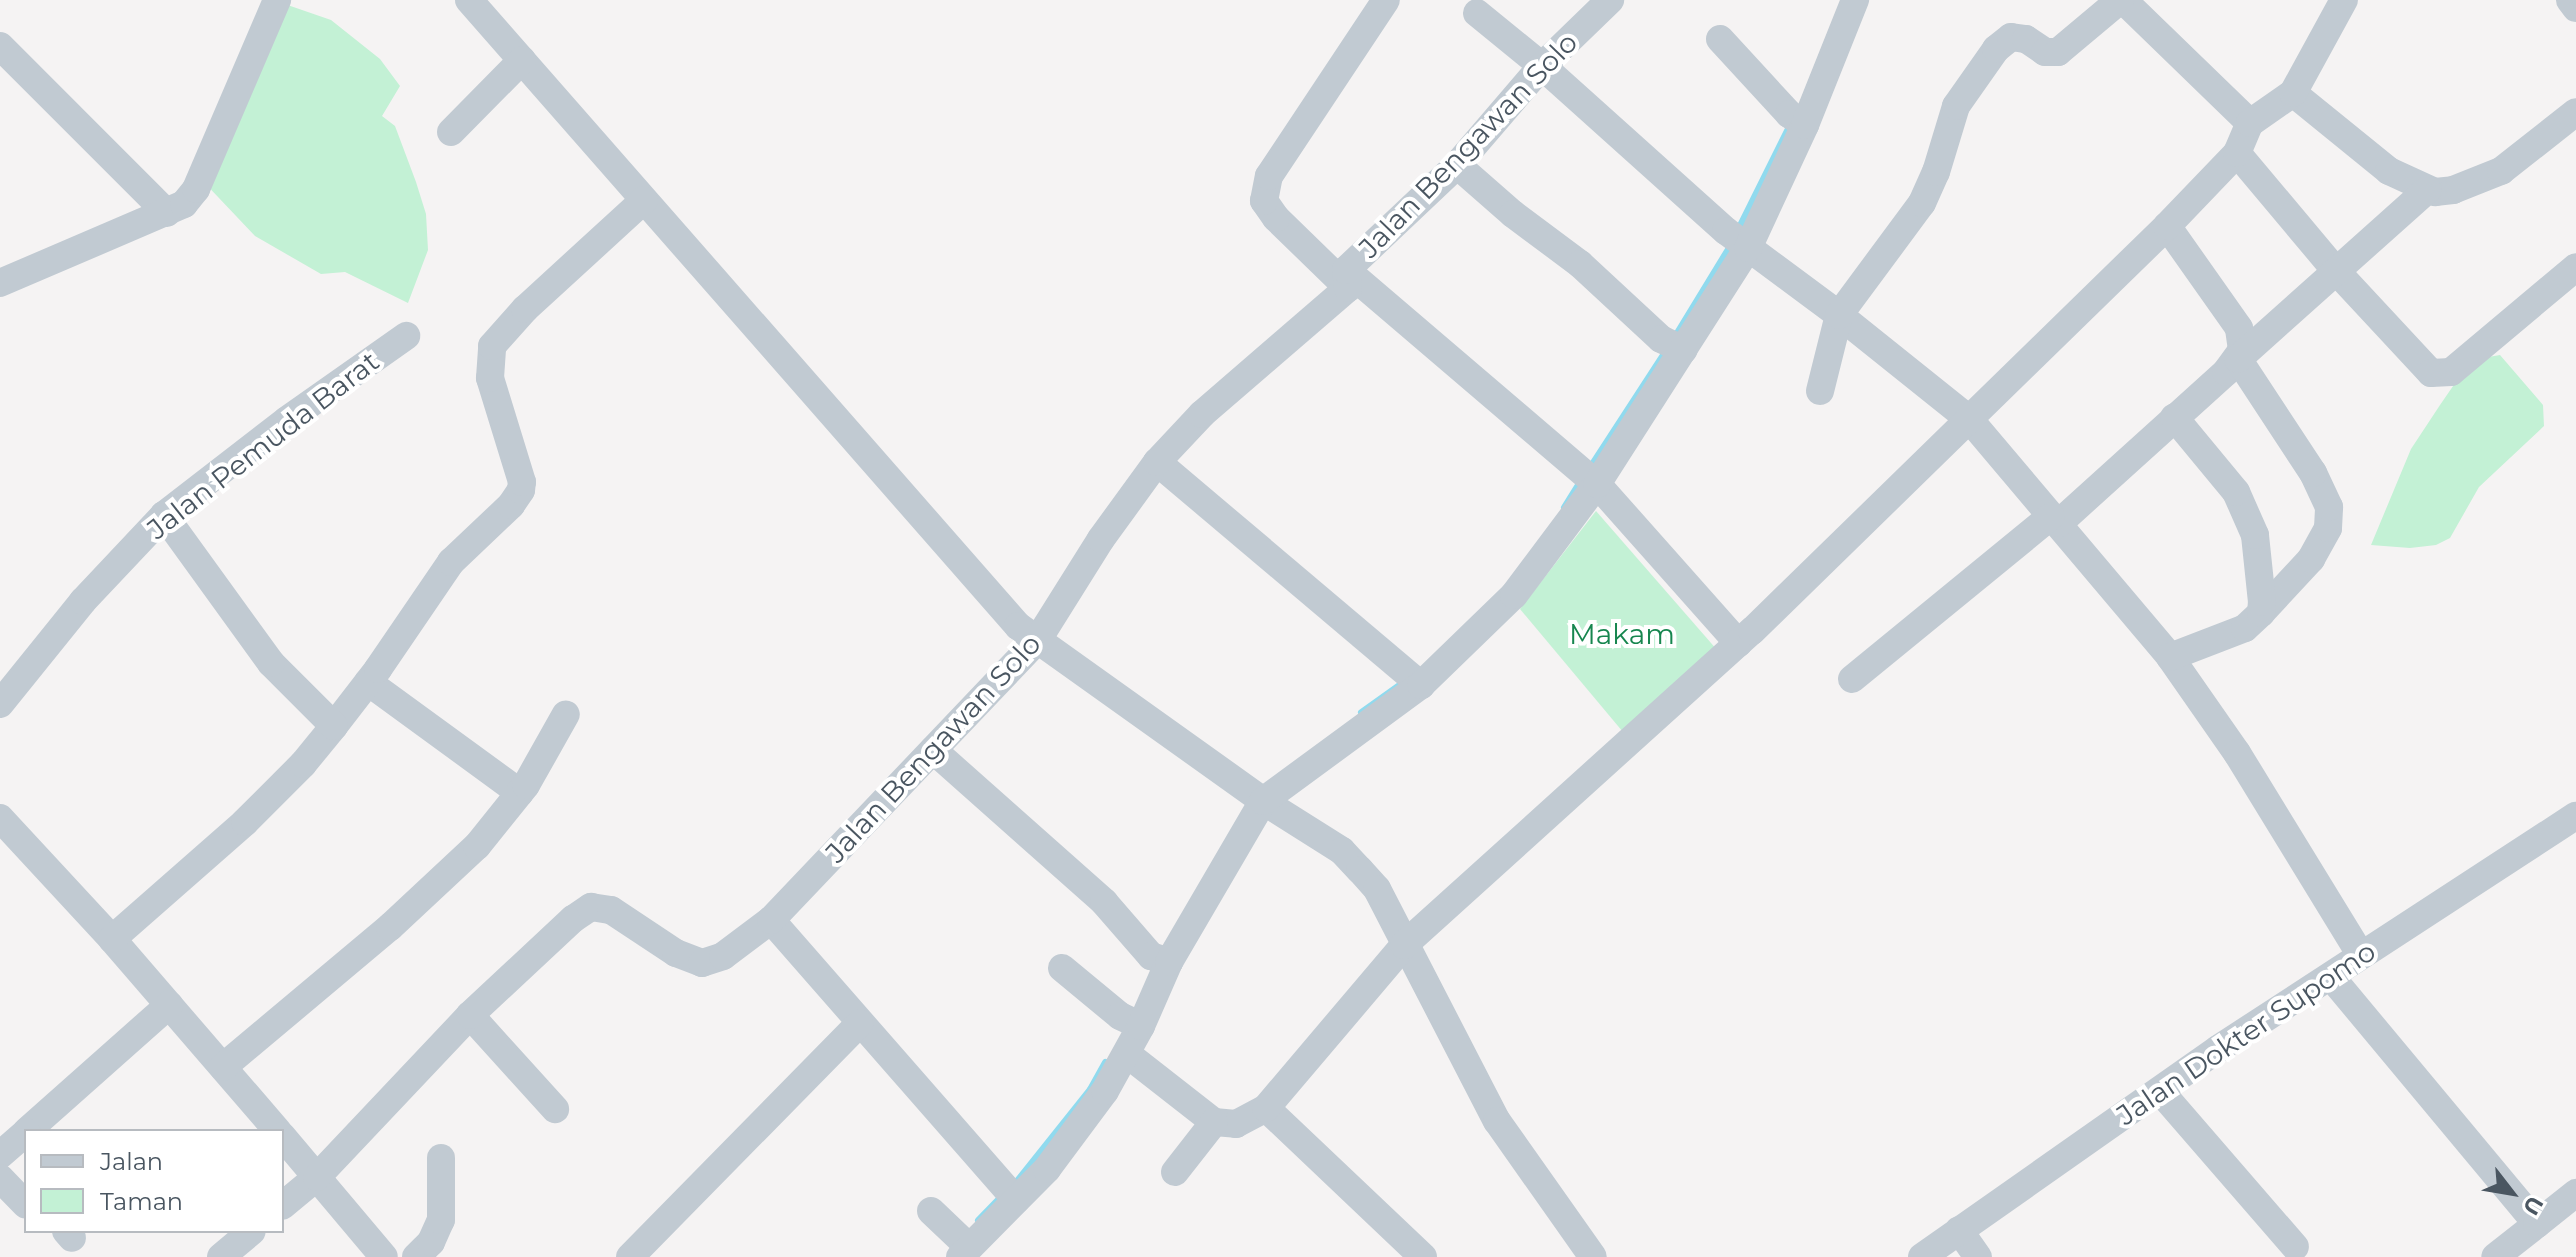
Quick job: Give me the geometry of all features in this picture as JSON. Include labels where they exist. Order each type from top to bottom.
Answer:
[{"type":"street","points":[[0,283],[184,204],[196,189],[277,0]]},
{"type":"street","points":[[469,0],[994,603],[1037,641],[1263,801],[1342,851],[1377,889],[1497,1121],[1593,1257]]},
{"type":"street","points":[[1386,0],[1269,176],[1264,201],[1276,218],[1347,279],[1588,477],[1738,643]]},
{"type":"street","name":"Jalan Bengawan Solo","points":[[284,1204],[317,1177],[470,1015],[573,919],[591,907],[611,910],[676,953],[702,963],[723,956],[771,920],[1037,641],[1101,539],[1157,462],[1202,414],[1347,279],[1457,165],[1542,66],[1610,0]]},
{"type":"street","points":[[931,1211],[962,1245],[1009,1193],[1047,1169],[1127,1054],[1131,1021],[1162,960],[1263,801],[1415,680],[1514,595],[1738,239],[1855,0]]},
{"type":"street","points":[[1820,391],[1839,315],[1922,203],[1936,172],[1956,106],[1996,49],[2011,37],[2026,39],[2045,52],[2058,52],[2122,0],[2250,123]]},
{"type":"street","points":[[1127,1054],[1214,1122],[1236,1124],[1266,1108],[1404,945],[1738,643],[2167,226],[2237,153],[2250,123],[2293,93],[2344,0]]},
{"type":"street","points":[[2570,0],[2576,8]]},
{"type":"street","points":[[1477,13],[1542,66],[1738,239],[1970,420],[2170,657],[2237,753],[2361,955]]},
{"type":"street","points":[[1720,39],[1798,120]]},
{"type":"street","points":[[0,46],[167,213]]},
{"type":"street","points":[[451,132],[522,60]]},
{"type":"street","points":[[2293,93],[2389,171],[2427,190],[2453,190],[2501,171],[2576,112]]},
{"type":"street","points":[[2237,153],[2337,272],[2431,373],[2442,375],[2451,372],[2576,267]]},
{"type":"street","points":[[1457,165],[1674,345]]},
{"type":"street","points":[[1852,679],[2055,520],[2427,190]]},
{"type":"street","points":[[112,939],[245,822],[303,764],[368,682],[460,550],[511,505],[521,490],[522,482],[490,378],[492,346],[525,309],[644,200]]},
{"type":"street","points":[[2167,226],[2239,328],[2243,341],[2238,359],[2313,473],[2329,507],[2328,528],[2311,559],[2261,613],[2245,628],[2170,657]]},
{"type":"street","name":"Jalan Pemuda Barat","points":[[0,704],[83,601],[164,515],[311,402],[406,336]]},
{"type":"street","points":[[2174,417],[2236,492],[2255,535],[2261,613]]},
{"type":"street","points":[[1157,462],[1415,680]]},
{"type":"street","points":[[164,515],[271,663],[334,726]]},
{"type":"street","points":[[368,682],[520,793]]},
{"type":"street","points":[[223,1067],[401,917],[477,846],[506,815],[566,714]]},
{"type":"street","points":[[933,750],[1104,902],[1162,960]]},
{"type":"street","name":"Jalan Dokter Supomo","points":[[1922,1257],[2160,1091],[2332,978],[2361,955],[2576,816]]},
{"type":"street","points":[[0,818],[112,939],[276,1129]]},
{"type":"street","points":[[771,920],[1009,1193]]},
{"type":"street","points":[[1062,968],[1131,1021]]},
{"type":"street","points":[[2332,978],[2537,1224]]},
{"type":"street","points":[[30,1129],[169,1005]]},
{"type":"street","points":[[470,1015],[555,1109]]},
{"type":"street","points":[[630,1257],[859,1024]]},
{"type":"street","points":[[2160,1091],[2295,1247]]},
{"type":"street","points":[[1266,1108],[1423,1257]]},
{"type":"street","points":[[1175,1172],[1214,1122]]},
{"type":"street","points":[[0,1155],[24,1135]]},
{"type":"street","points":[[284,1138],[384,1257]]},
{"type":"street","points":[[416,1257],[431,1242],[441,1220],[441,1158]]},
{"type":"street","points":[[0,1178],[24,1203]]},
{"type":"street","points":[[2495,1257],[2576,1193]]},
{"type":"street","points":[[1959,1230],[1978,1257]]},
{"type":"street","points":[[221,1257],[250,1233]]},
{"type":"green space","points":[[276,1],[331,20],[380,59],[400,86],[382,116],[395,126],[416,182],[426,214],[428,250],[408,303],[345,272],[321,274],[255,236],[200,178]]},
{"type":"green space","points":[[2500,355],[2543,405],[2544,426],[2479,487],[2450,538],[2436,545],[2410,548],[2371,545],[2411,449],[2440,405],[2471,360]]},
{"type":"green space","name":"Makam","points":[[1596,511],[1718,651],[1623,732],[1520,609]]},
{"type":"waterway","points":[[1736,233],[1791,122]]},
{"type":"waterway","points":[[1673,339],[1731,244]]},
{"type":"waterway","points":[[1588,470],[1666,350]]},
{"type":"waterway","points":[[1564,507],[1581,480]]},
{"type":"waterway","points":[[1361,712],[1406,680]]},
{"type":"waterway","points":[[1015,1183],[1090,1089],[1105,1062]]},
{"type":"waterway","points":[[978,1220],[1003,1194]]}]
